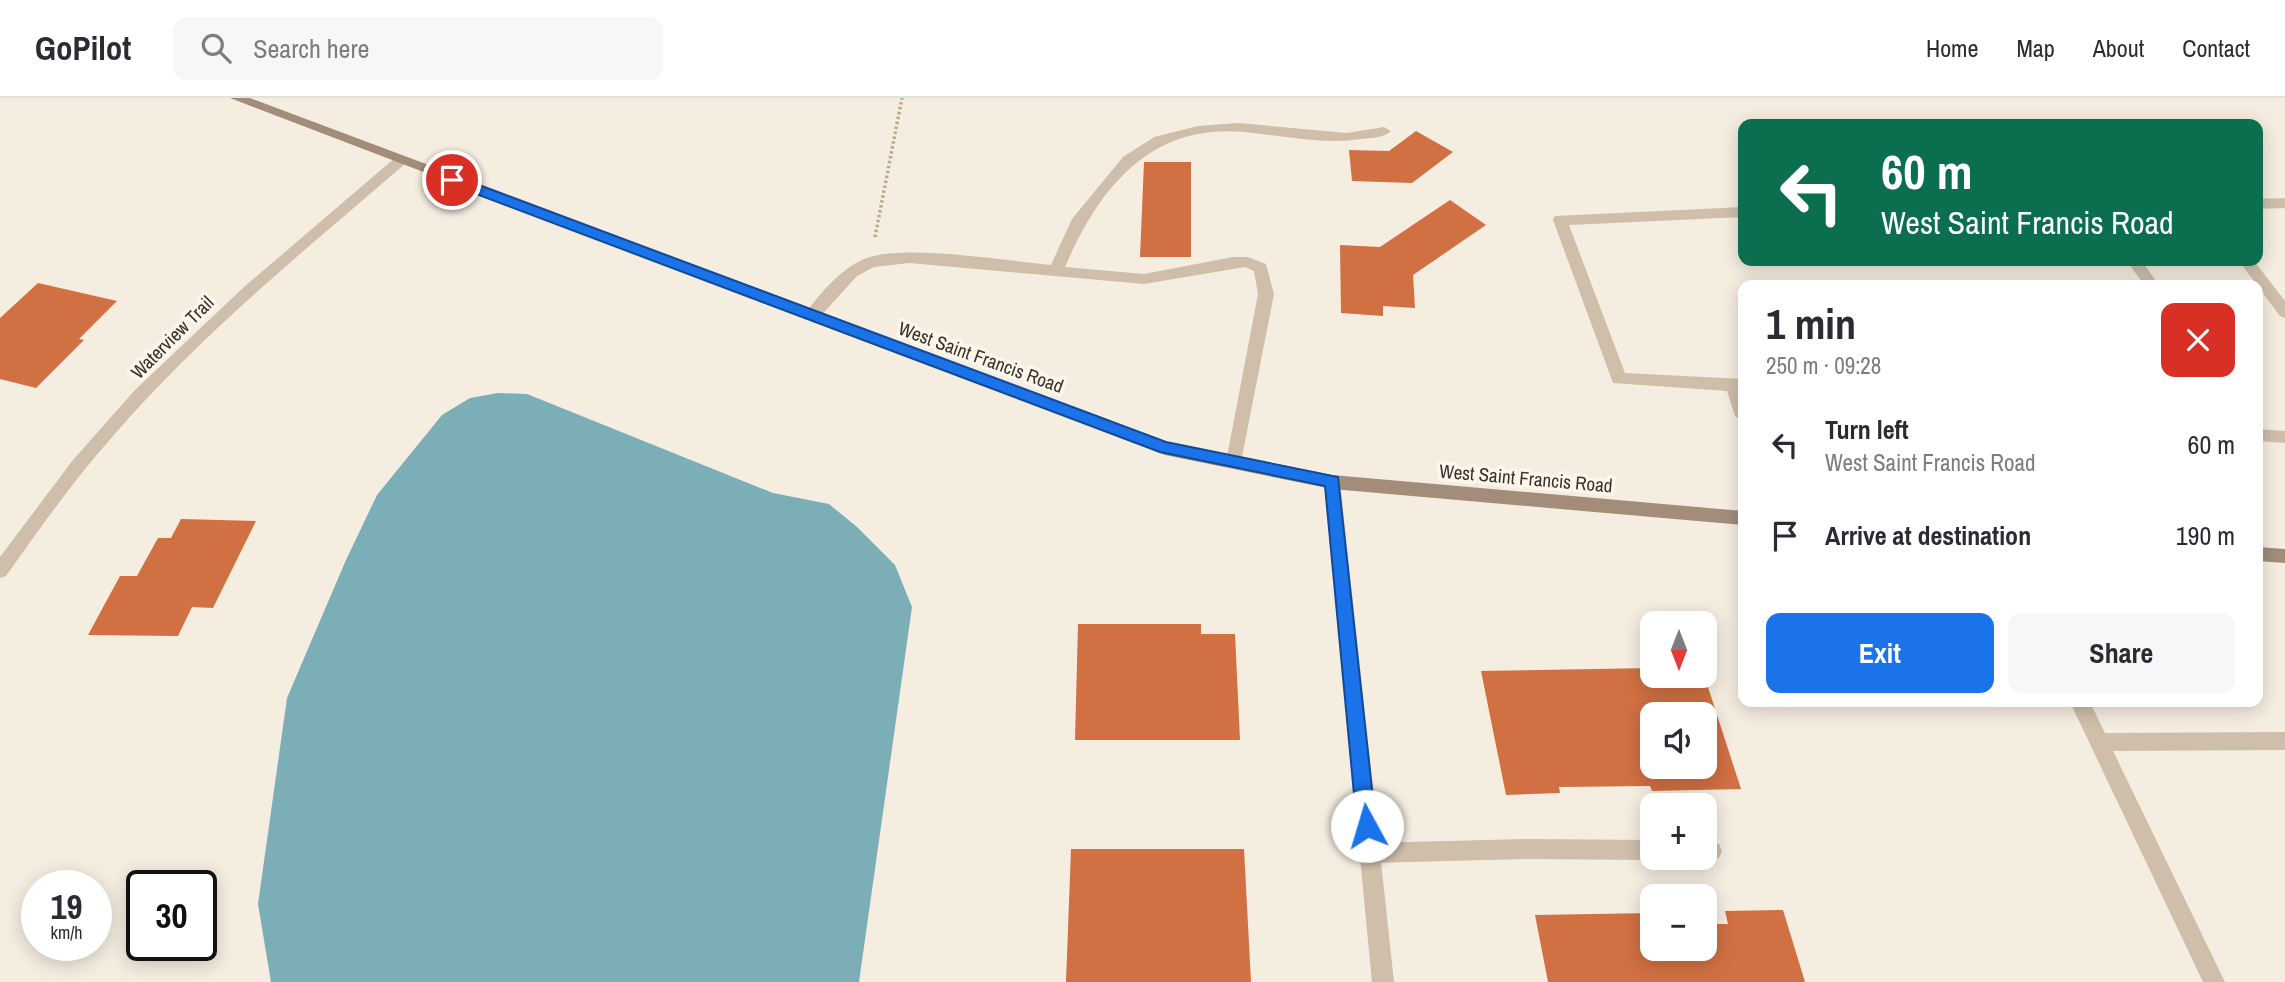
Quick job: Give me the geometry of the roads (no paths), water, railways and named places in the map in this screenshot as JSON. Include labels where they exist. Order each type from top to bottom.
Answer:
[{"type":"street","name":"West Saint Francis Road","points":[[237,98],[1165,448],[1332,481],[1738,518]]},
{"type":"street","points":[[1058,269],[1077,223],[1128,160],[1160,140],[1198,130],[1238,127],[1347,137],[1384,131]]},
{"type":"street","name":"Waterview Trail","points":[[0,571],[57,492],[108,430],[205,331],[401,160]]},
{"type":"street","points":[[2263,204],[2285,203]]},
{"type":"street","points":[[1738,212],[1560,220],[1619,379],[1738,385]]},
{"type":"street","points":[[812,316],[852,272],[872,262],[909,258],[1058,269],[1144,279],[1233,262],[1247,262],[1261,268],[1266,294],[1234,461]]},
{"type":"street","points":[[2250,266],[2261,280]]},
{"type":"street","points":[[2263,283],[2285,312]]},
{"type":"street","points":[[2263,435],[2285,437]]},
{"type":"street","points":[[1332,481],[1382,982]]},
{"type":"street","points":[[2263,554],[2285,556]]},
{"type":"street","points":[[2082,707],[2214,982]]},
{"type":"street","points":[[2099,742],[2285,741]]},
{"type":"street","points":[[1369,853],[1525,849],[1640,850]]},
{"type":"water","points":[[498,393],[527,394],[773,493],[829,504],[857,527],[895,565],[912,607],[859,982],[271,982],[258,904],[287,698],[377,495],[442,415],[470,398]]}]
